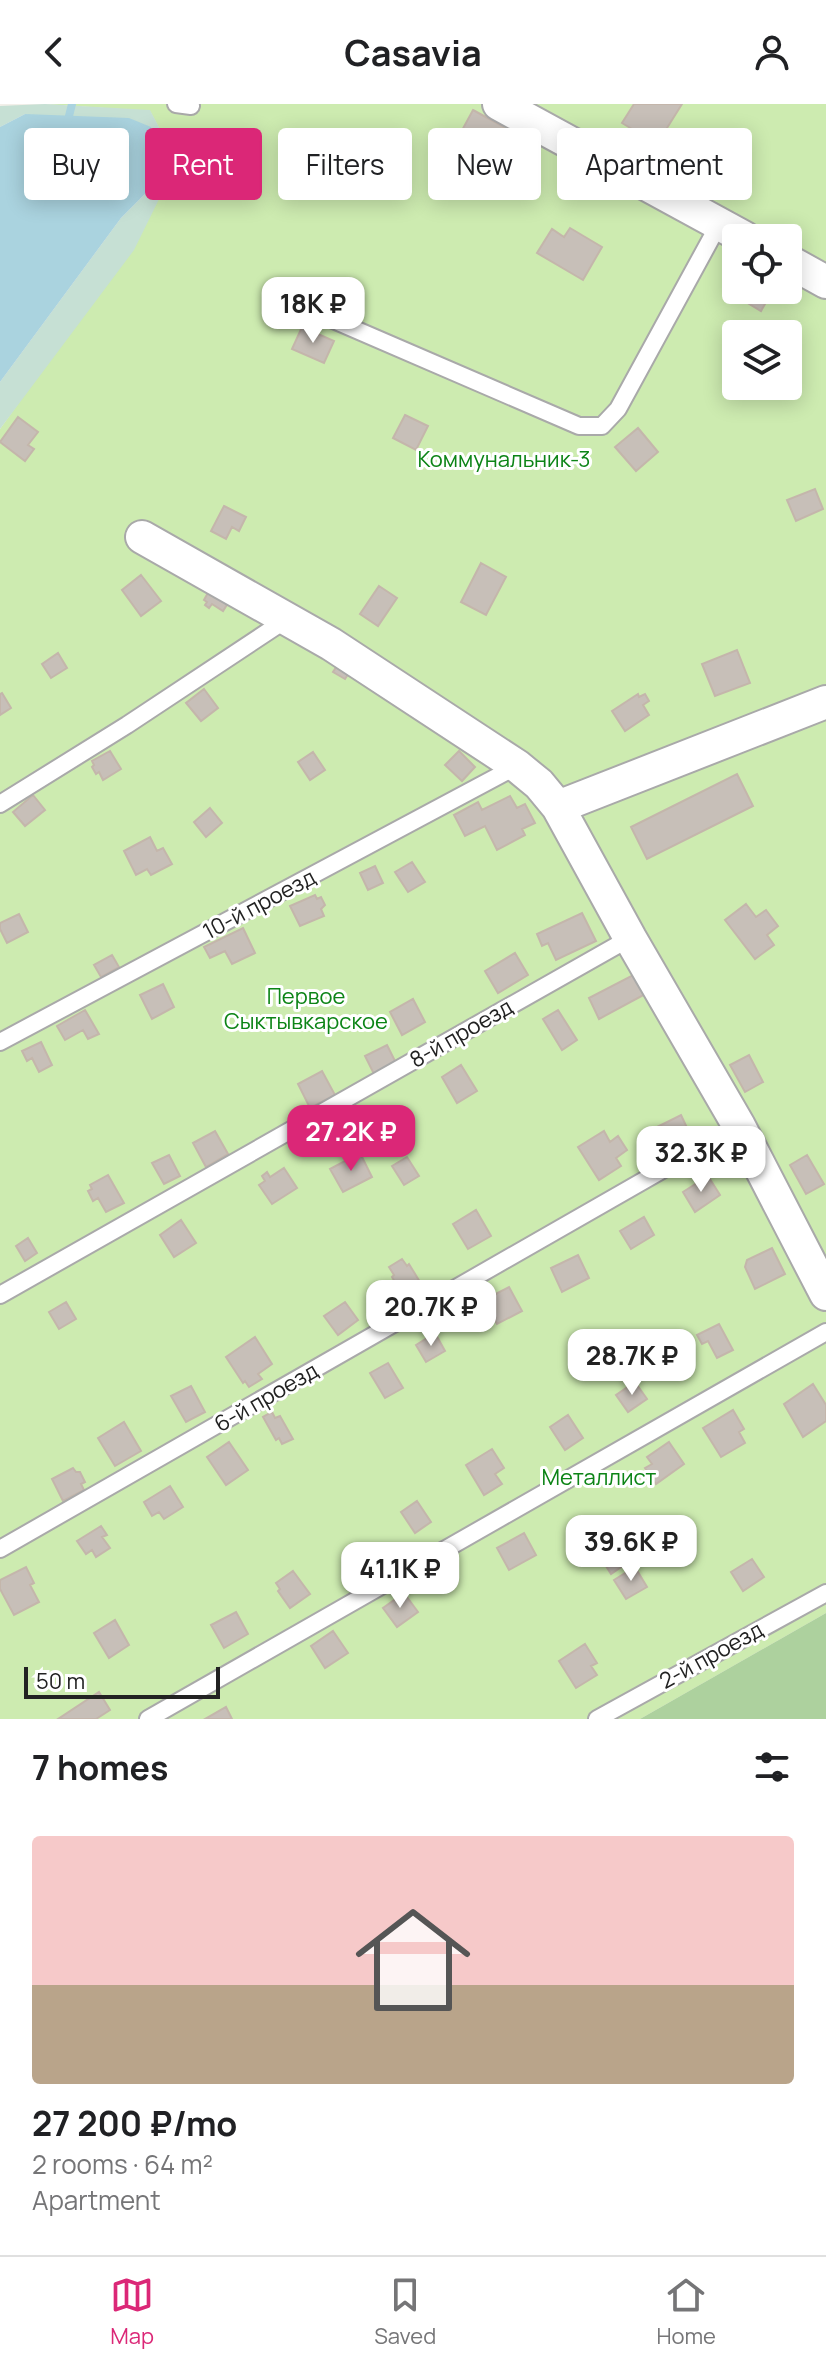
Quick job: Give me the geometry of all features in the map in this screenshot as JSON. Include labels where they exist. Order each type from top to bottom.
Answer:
[{"type":"street","points":[[499,104],[722,226]]},
{"type":"street","points":[[802,269],[826,282]]},
{"type":"street","points":[[142,537],[331,644],[517,766],[539,784],[558,807],[739,1126],[826,1294]]},
{"type":"street","points":[[558,807],[826,702]]},
{"type":"lane","points":[[301,306],[579,426],[602,426],[618,409],[722,247]]},
{"type":"lane","points":[[0,804],[127,725],[287,619]]},
{"type":"lane","name":"10-й проезд","points":[[0,1042],[517,766]]},
{"type":"lane","name":"8-й проезд","points":[[0,1295],[630,938]]},
{"type":"lane","name":"6-й проезд","points":[[0,1549],[739,1126]]},
{"type":"lane","points":[[148,1719],[826,1332]]},
{"type":"lane","name":"2-й проезд","points":[[597,1719],[826,1593]]},
{"type":"green space","points":[[45,104],[826,104],[826,1613],[640,1719],[0,1719],[0,429],[43,369],[145,197],[145,200],[262,200],[262,128],[159,128],[150,111]]},
{"type":"green space","points":[[45,104],[150,110],[159,128],[145,128],[145,183],[129,174],[129,128],[49,128],[25,114],[0,127],[0,106]]},
{"type":"green space","points":[[145,194],[145,200],[159,200],[134,250],[0,429],[0,382],[121,218]]},
{"type":"green space","points":[[826,1613],[826,1719],[640,1719]]},
{"type":"water","points":[[25,114],[129,118],[151,128],[145,128],[145,194],[121,218],[0,382],[0,127]]},
{"type":"building","points":[[634,104],[682,104],[667,128],[630,128],[622,123]]},
{"type":"building","points":[[473,110],[504,127],[503,128],[463,128]]},
{"type":"building","points":[[570,228],[602,247],[583,280],[537,253],[552,229],[564,237]]},
{"type":"building","points":[[749,304],[765,304],[761,311]]},
{"type":"building","points":[[302,327],[334,341],[324,363],[292,349]]},
{"type":"building","points":[[405,415],[428,426],[416,450],[393,438]]},
{"type":"building","points":[[18,417],[38,432],[28,445],[34,449],[25,461],[0,442]]},
{"type":"building","points":[[638,428],[658,452],[636,471],[615,447]]},
{"type":"building","points":[[815,489],[823,509],[796,521],[787,500]]},
{"type":"building","points":[[224,506],[246,517],[239,531],[232,527],[226,539],[211,531]]},
{"type":"building","points":[[481,563],[506,577],[486,615],[461,602]]},
{"type":"building","points":[[141,575],[161,601],[141,616],[122,590]]},
{"type":"building","points":[[379,586],[397,598],[378,626],[360,614]]},
{"type":"building","points":[[209,591],[228,603],[223,611],[212,604],[209,608],[205,605]]},
{"type":"building","points":[[737,650],[750,683],[715,696],[702,664]]},
{"type":"building","points":[[58,653],[67,668],[51,678],[42,664]]},
{"type":"building","points":[[339,663],[350,671],[345,679],[333,672]]},
{"type":"building","points":[[204,689],[218,708],[201,721],[186,703]]},
{"type":"building","points":[[0,694],[11,708],[0,715]]},
{"type":"building","points":[[638,694],[639,697],[645,694],[649,701],[643,705],[649,715],[625,731],[612,711]]},
{"type":"building","points":[[110,751],[121,769],[103,780],[99,772],[96,774],[92,761]]},
{"type":"building","points":[[459,751],[475,767],[462,781],[445,765]]},
{"type":"building","points":[[313,752],[325,770],[310,780],[298,762]]},
{"type":"building","points":[[737,774],[753,806],[647,859],[631,827]]},
{"type":"building","points":[[33,795],[45,810],[25,826],[13,812]]},
{"type":"building","points":[[510,796],[517,808],[525,804],[535,823],[522,829],[525,835],[497,850],[485,826],[465,836],[454,815],[478,802],[482,810]]},
{"type":"building","points":[[210,808],[222,823],[206,837],[194,822]]},
{"type":"building","points":[[150,837],[157,851],[163,848],[172,864],[151,875],[147,869],[136,875],[124,851]]},
{"type":"building","points":[[412,862],[425,882],[408,892],[395,872]]},
{"type":"building","points":[[375,866],[383,883],[368,890],[360,873]]},
{"type":"building","points":[[315,895],[317,899],[321,897],[325,905],[321,909],[324,916],[300,926],[290,906]]},
{"type":"building","points":[[746,904],[756,917],[766,910],[778,926],[767,935],[774,945],[755,959],[725,920]]},
{"type":"building","points":[[582,913],[596,941],[556,960],[548,943],[542,946],[537,934]]},
{"type":"building","points":[[19,914],[28,932],[7,943],[0,923]]},
{"type":"building","points":[[243,928],[255,953],[232,964],[225,951],[210,958],[204,947]]},
{"type":"building","points":[[515,953],[528,975],[498,993],[485,971]]},
{"type":"building","points":[[112,955],[119,967],[101,977],[94,965]]},
{"type":"building","points":[[639,972],[649,992],[599,1019],[589,998]]},
{"type":"building","points":[[163,984],[174,1007],[152,1019],[140,995]]},
{"type":"building","points":[[413,999],[425,1022],[402,1035],[390,1012]]},
{"type":"building","points":[[85,1010],[99,1034],[88,1039],[83,1030],[65,1040],[57,1026]]},
{"type":"building","points":[[558,1010],[577,1040],[562,1050],[543,1019]]},
{"type":"building","points":[[41,1042],[52,1065],[39,1072],[32,1058],[27,1061],[22,1051]]},
{"type":"building","points":[[387,1045],[396,1063],[374,1074],[365,1056]]},
{"type":"building","points":[[749,1055],[763,1082],[745,1092],[730,1065]]},
{"type":"building","points":[[461,1065],[477,1091],[457,1103],[442,1077]]},
{"type":"building","points":[[322,1071],[335,1095],[310,1108],[298,1084]]},
{"type":"building","points":[[681,1115],[689,1132],[666,1144],[657,1127]]},
{"type":"building","points":[[215,1131],[228,1154],[206,1167],[193,1143]]},
{"type":"building","points":[[604,1131],[610,1142],[618,1136],[627,1150],[616,1158],[621,1166],[599,1180],[578,1147]]},
{"type":"building","points":[[360,1153],[372,1177],[343,1192],[330,1169]]},
{"type":"building","points":[[169,1155],[180,1176],[164,1184],[152,1163]]},
{"type":"building","points":[[807,1155],[824,1184],[806,1194],[790,1165]]},
{"type":"building","points":[[407,1157],[419,1176],[404,1185],[392,1166]]},
{"type":"building","points":[[284,1168],[297,1188],[272,1204],[259,1185],[265,1181],[262,1176],[267,1172],[270,1177]]},
{"type":"building","points":[[108,1175],[124,1203],[106,1212],[98,1198],[93,1201],[88,1191],[92,1189],[90,1185]]},
{"type":"building","points":[[708,1176],[720,1195],[695,1212],[683,1192]]},
{"type":"building","points":[[476,1210],[491,1236],[468,1249],[453,1224]]},
{"type":"building","points":[[644,1217],[654,1235],[631,1249],[620,1231]]},
{"type":"building","points":[[181,1220],[196,1243],[174,1257],[160,1235]]},
{"type":"building","points":[[28,1238],[37,1253],[25,1261],[16,1246]]},
{"type":"building","points":[[772,1248],[785,1274],[755,1289],[745,1267],[747,1260]]},
{"type":"building","points":[[578,1255],[589,1278],[562,1292],[551,1268]]},
{"type":"building","points":[[402,1259],[407,1266],[409,1264],[423,1287],[404,1298],[389,1267]]},
{"type":"building","points":[[509,1287],[522,1311],[497,1324],[484,1300]]},
{"type":"building","points":[[66,1302],[76,1319],[59,1329],[49,1312]]},
{"type":"building","points":[[345,1302],[358,1320],[338,1335],[324,1316]]},
{"type":"building","points":[[719,1324],[733,1350],[717,1358],[708,1341],[702,1344],[697,1335]]},
{"type":"building","points":[[435,1333],[445,1351],[426,1362],[416,1345]]},
{"type":"building","points":[[255,1337],[272,1364],[258,1374],[262,1379],[249,1387],[226,1357]]},
{"type":"building","points":[[388,1363],[403,1388],[385,1398],[370,1373]]},
{"type":"building","points":[[635,1382],[647,1399],[628,1412],[616,1395]]},
{"type":"building","points":[[813,1384],[826,1405],[826,1421],[803,1437],[784,1404]]},
{"type":"building","points":[[191,1386],[205,1412],[186,1422],[171,1396]]},
{"type":"building","points":[[733,1410],[744,1429],[739,1432],[745,1443],[721,1457],[703,1428]]},
{"type":"building","points":[[272,1412],[275,1418],[280,1416],[293,1439],[282,1444],[279,1438],[276,1440],[263,1417]]},
{"type":"building","points":[[568,1415],[583,1438],[565,1450],[550,1427]]},
{"type":"building","points":[[124,1422],[141,1451],[115,1466],[98,1438]]},
{"type":"building","points":[[229,1442],[248,1470],[226,1485],[207,1457]]},
{"type":"building","points":[[669,1442],[684,1464],[656,1484],[645,1468],[652,1464],[647,1457]]},
{"type":"building","points":[[492,1449],[504,1468],[495,1474],[502,1484],[484,1495],[466,1465]]},
{"type":"building","points":[[73,1468],[80,1472],[85,1482],[81,1484],[84,1490],[63,1501],[52,1479]]},
{"type":"building","points":[[170,1486],[183,1507],[164,1519],[159,1512],[152,1516],[144,1502]]},
{"type":"building","points":[[417,1501],[431,1522],[415,1533],[401,1512]]},
{"type":"building","points":[[101,1526],[107,1535],[102,1537],[110,1548],[96,1557],[92,1550],[86,1554],[77,1541]]},
{"type":"building","points":[[524,1533],[536,1555],[509,1570],[497,1548]]},
{"type":"building","points":[[606,1536],[610,1541],[612,1539],[627,1563],[611,1574],[593,1545]]},
{"type":"building","points":[[752,1559],[764,1577],[743,1591],[731,1572]]},
{"type":"building","points":[[26,1567],[34,1583],[30,1585],[39,1602],[14,1615],[0,1589],[0,1580]]},
{"type":"building","points":[[635,1567],[647,1587],[626,1599],[614,1580]]},
{"type":"building","points":[[293,1571],[310,1594],[290,1608],[276,1583]]},
{"type":"building","points":[[404,1593],[418,1612],[397,1627],[383,1608]]},
{"type":"building","points":[[236,1612],[248,1634],[224,1648],[211,1625]]},
{"type":"building","points":[[115,1620],[129,1645],[109,1658],[94,1633]]},
{"type":"building","points":[[333,1631],[348,1653],[325,1668],[311,1646]]},
{"type":"building","points":[[585,1644],[597,1663],[591,1666],[597,1675],[576,1688],[559,1661]]},
{"type":"building","points":[[99,1692],[110,1710],[96,1719],[58,1719]]},
{"type":"building","points":[[226,1707],[232,1719],[205,1719]]},
{"type":"waterway","points":[[67,124],[72,104]]},
{"type":"park label","name":"Коммунальник-3","points":[[504,459]]},
{"type":"park label","name":"Первое Сыктывкарское","points":[[306,1008]]},
{"type":"park label","name":"Металлист","points":[[599,1477]]}]
